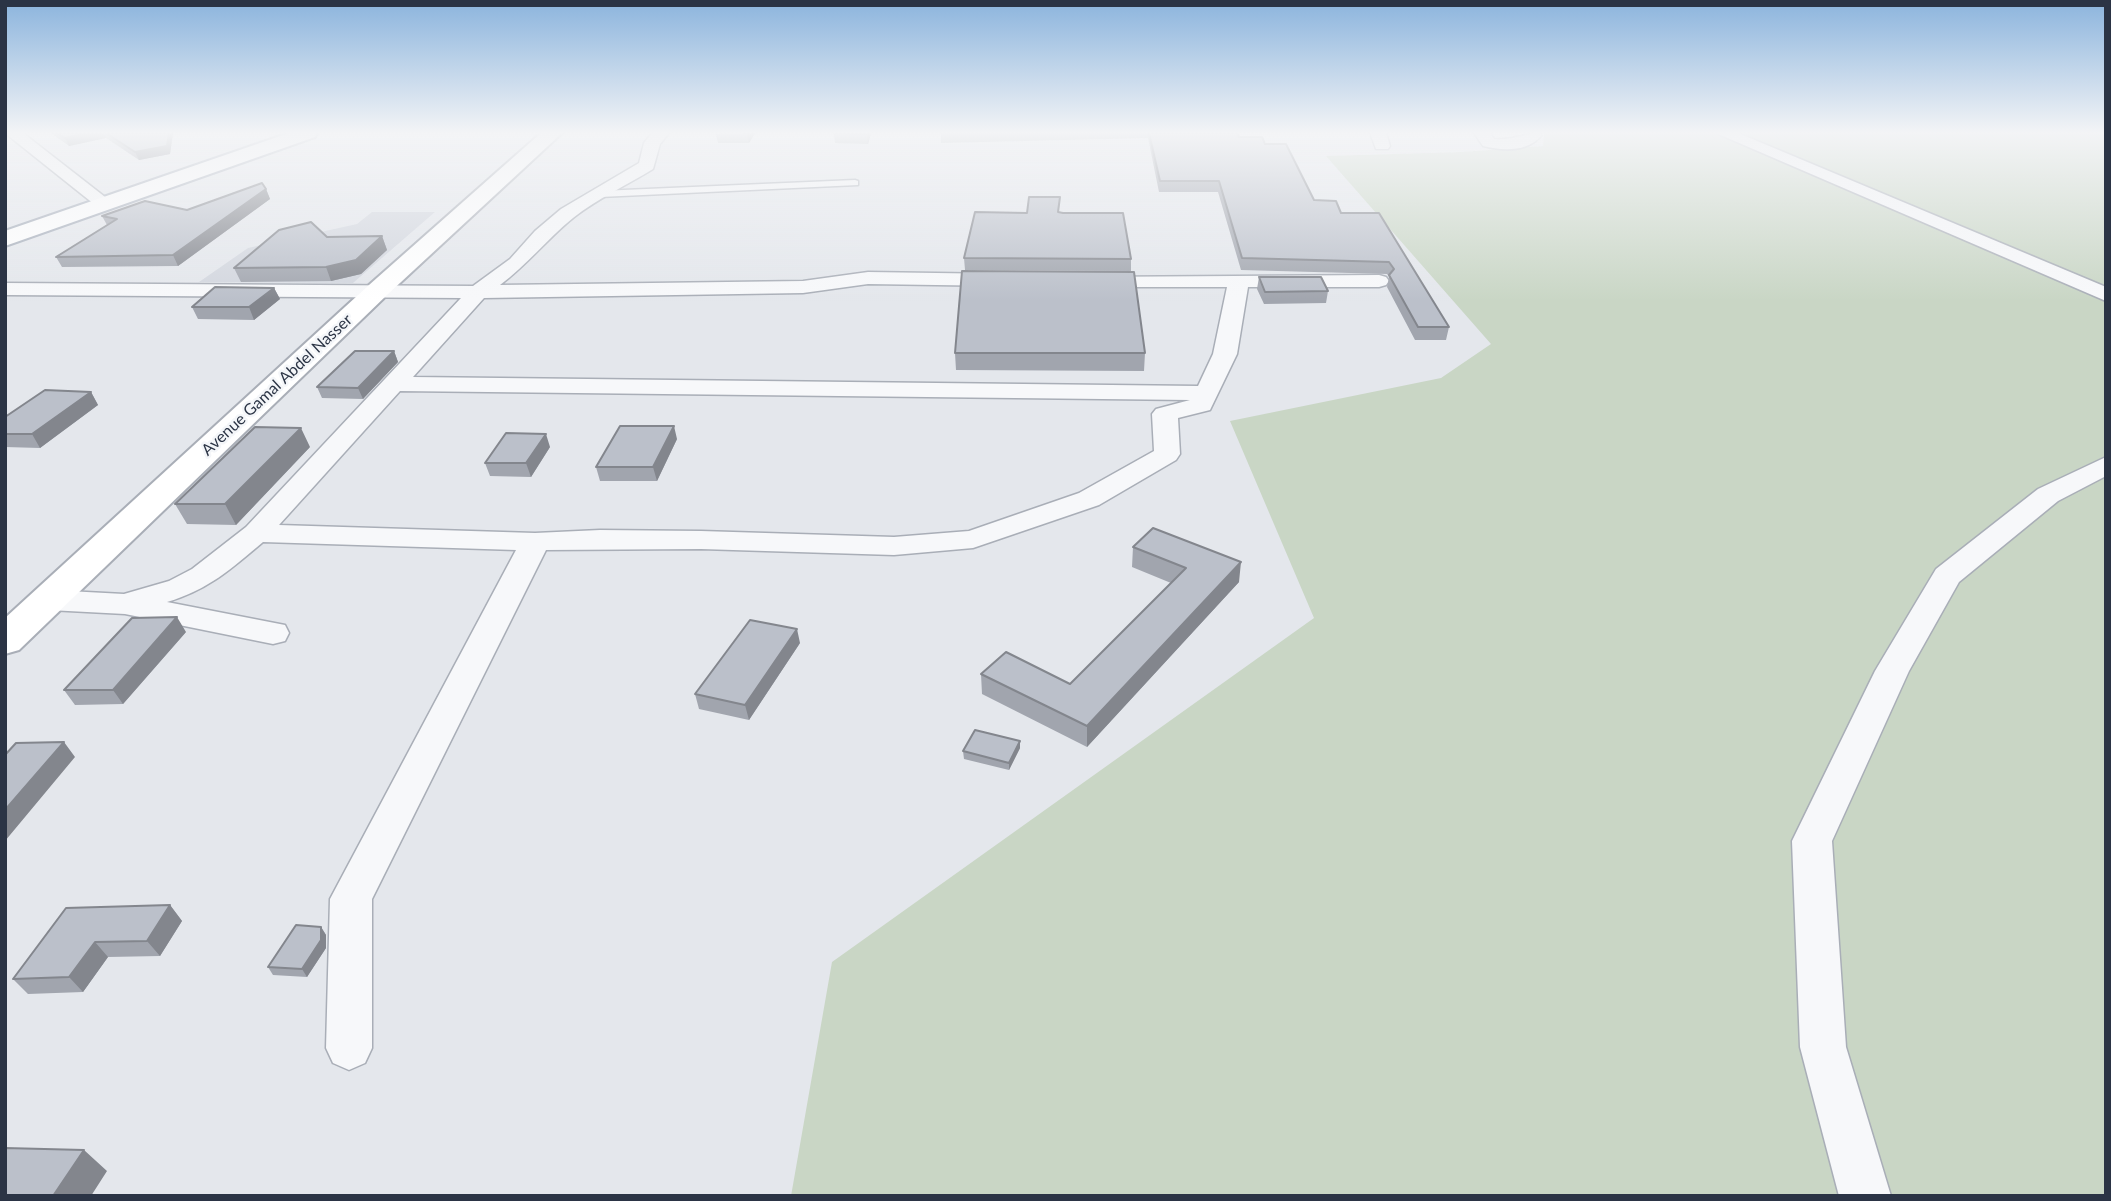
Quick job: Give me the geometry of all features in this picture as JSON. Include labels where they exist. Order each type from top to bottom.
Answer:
[{"type":"street","points":[[86,189],[105,204]]},
{"type":"street","points":[[5,239],[148,189]]},
{"type":"street","name":"Avenue Gamal Abdel Nasser","points":[[5,641],[378,290],[491,189]]},
{"type":"street","points":[[125,604],[180,588],[203,576],[257,533],[478,292],[517,263],[542,235],[568,213],[608,189]]},
{"type":"street","points":[[1856,189],[2106,295]]},
{"type":"street","points":[[5,289],[478,292],[803,287],[868,278],[1020,280]]},
{"type":"street","points":[[1074,281],[1379,281]]},
{"type":"street","points":[[257,533],[535,542],[600,539],[894,545],[973,539],[1089,499],[1167,454],[1165,414],[1201,405],[1225,354],[1238,282]]},
{"type":"street","points":[[393,384],[738,385],[1205,393]]},
{"type":"street","points":[[1865,1196],[1823,1047],[1812,841],[1892,671],[1947,576],[2048,495],[2106,465]]},
{"type":"street","points":[[349,1048],[351,899],[535,542]]},
{"type":"street","points":[[49,600],[125,604],[273,633]]},
{"type":"lane","points":[[600,194],[715,189]]},
{"type":"shaded area","points":[[372,212],[435,212],[353,283],[199,282],[248,248],[357,224]]},
{"type":"green space","points":[[1355,189],[2106,189],[2106,1196],[791,1196],[832,962],[1314,618],[1230,421],[1441,378],[1491,344]]},
{"type":"building","points":[[245,189],[266,189],[173,255],[56,257],[117,219],[102,216],[145,201],[187,210]]},
{"type":"building","points":[[1221,189],[1309,189],[1314,200],[1336,201],[1341,213],[1379,213],[1449,327],[1418,327],[1389,275],[1394,269],[1389,262],[1242,258]]},
{"type":"building","points":[[1029,197],[1060,197],[1058,212],[1063,213],[1123,213],[1131,259],[964,258],[975,212],[1027,213]]},
{"type":"building","points":[[311,222],[327,237],[382,236],[356,260],[326,267],[234,268],[279,230]]},
{"type":"building","points":[[962,271],[1134,272],[1145,353],[955,353]]},
{"type":"building","points":[[1259,277],[1321,277],[1328,291],[1265,292]]},
{"type":"building","points":[[215,287],[274,288],[249,307],[192,307]]},
{"type":"building","points":[[355,351],[394,351],[358,388],[317,387]]},
{"type":"building","points":[[45,390],[91,392],[32,434],[5,434],[5,417]]},
{"type":"building","points":[[620,426],[674,426],[653,467],[596,467]]},
{"type":"building","points":[[255,427],[301,428],[225,504],[175,504]]},
{"type":"building","points":[[506,433],[546,434],[526,463],[485,463]]},
{"type":"building","points":[[1153,528],[1241,562],[1087,726],[981,674],[1006,652],[1070,684],[1186,568],[1133,547]]},
{"type":"building","points":[[177,617],[113,690],[64,690],[132,618]]},
{"type":"building","points":[[750,620],[797,629],[745,705],[695,694]]},
{"type":"building","points":[[975,730],[1020,741],[1009,763],[963,751]]},
{"type":"building","points":[[64,742],[5,810],[5,755],[16,743]]},
{"type":"building","points":[[170,905],[147,941],[95,942],[69,977],[13,979],[66,908]]},
{"type":"building","points":[[296,925],[321,927],[321,940],[302,969],[268,967]]},
{"type":"building","points":[[5,1148],[84,1150],[53,1196],[5,1196]]}]
